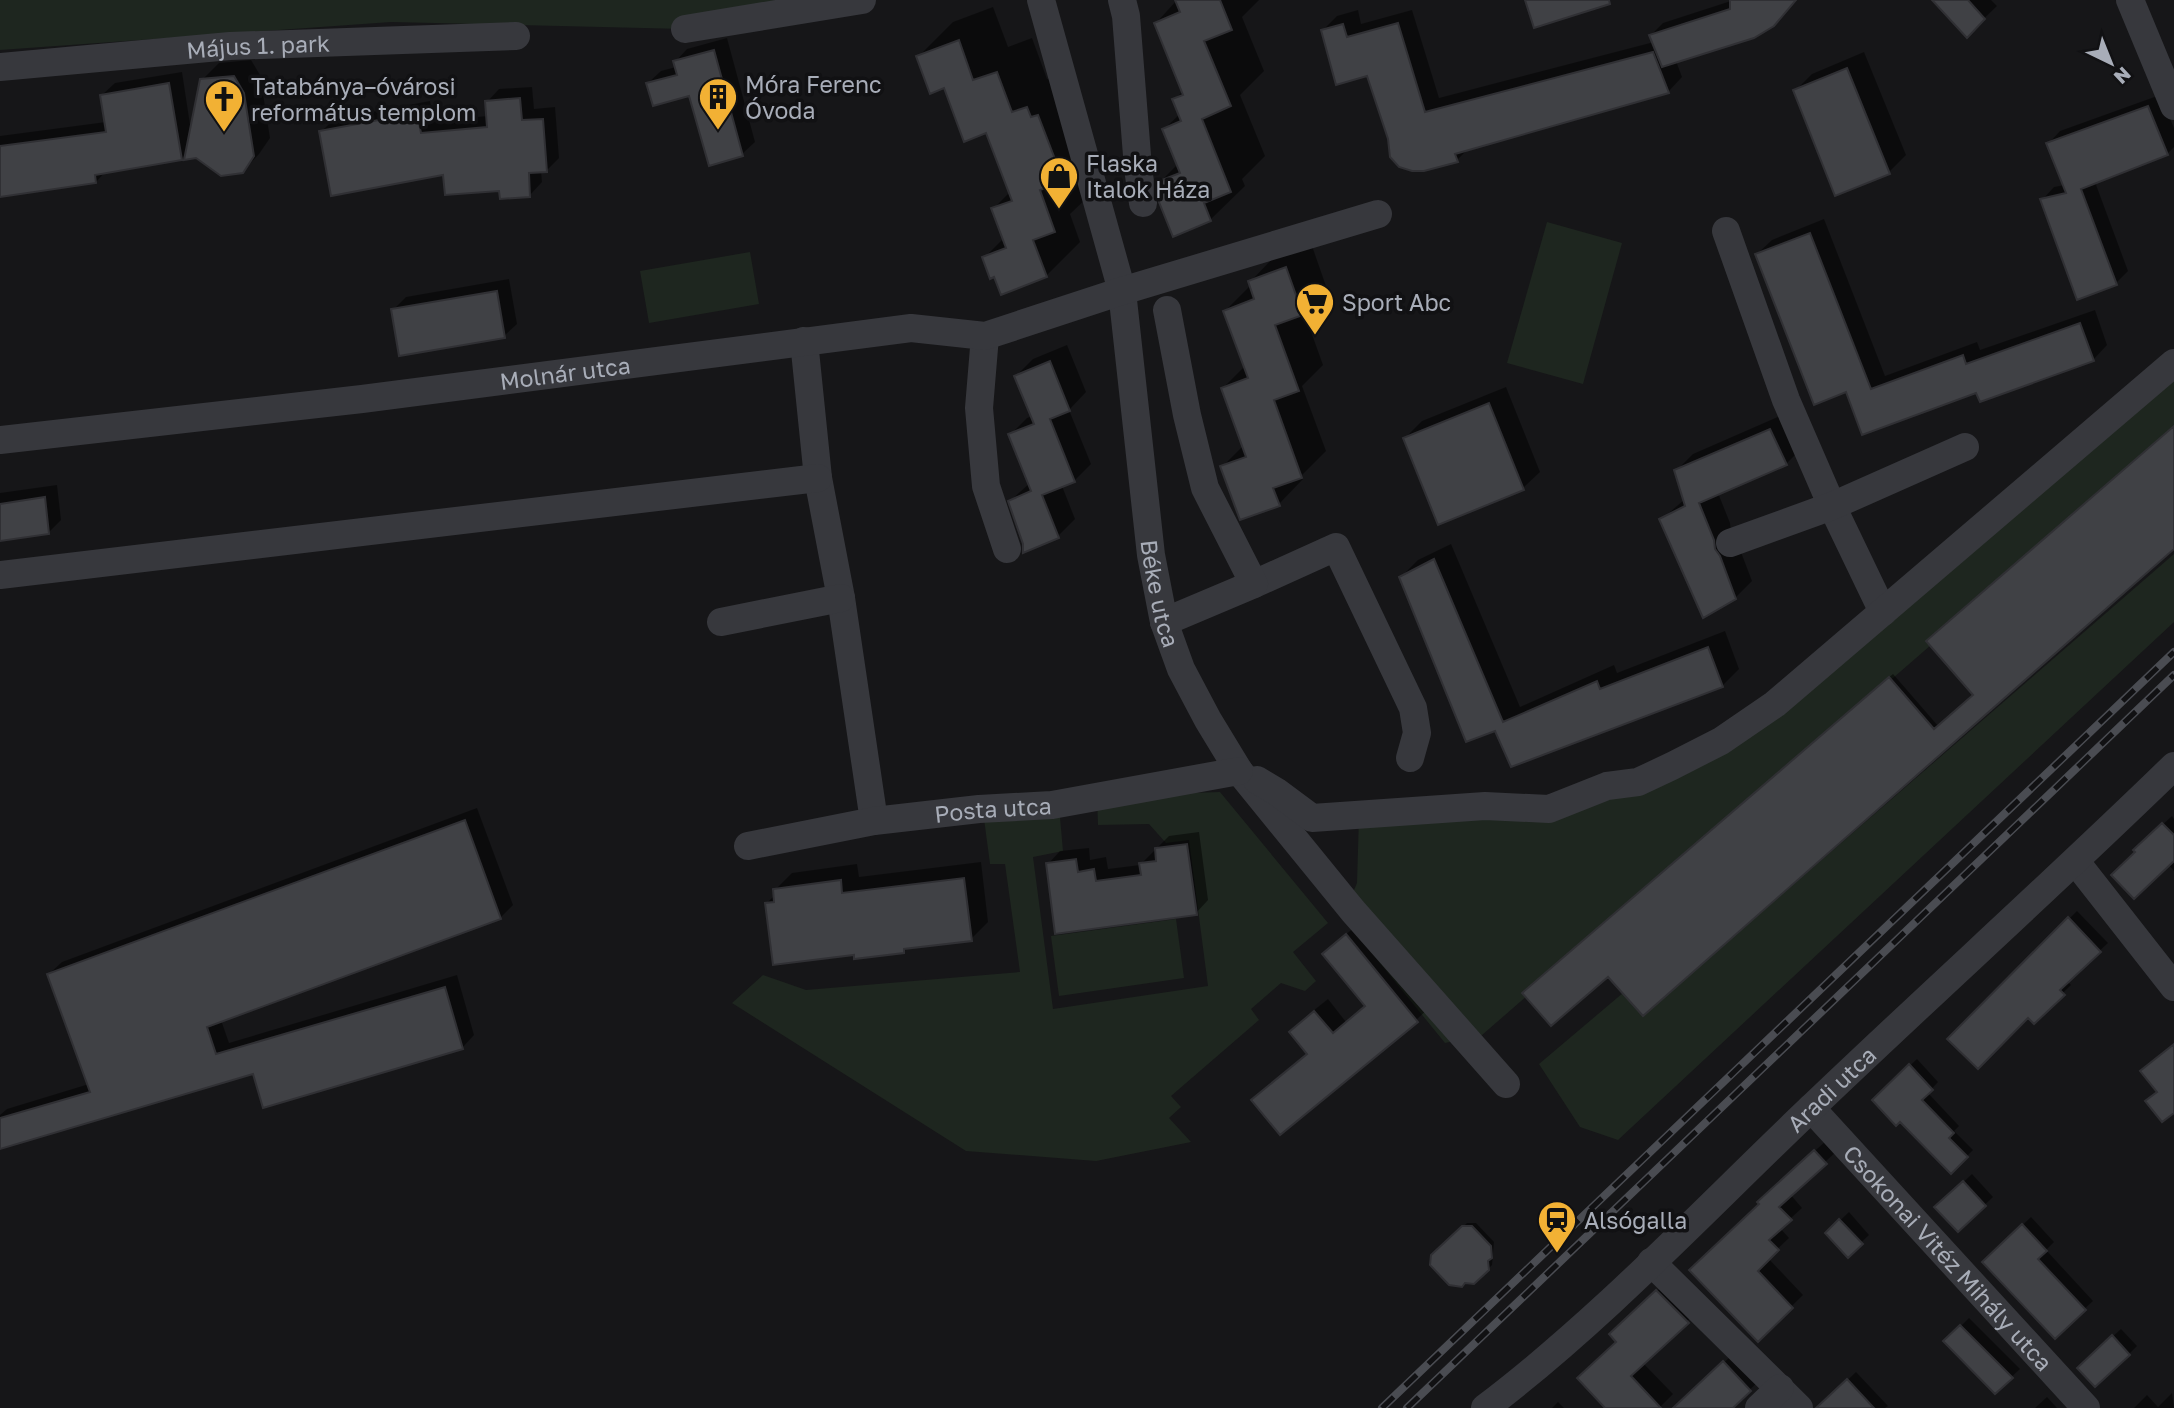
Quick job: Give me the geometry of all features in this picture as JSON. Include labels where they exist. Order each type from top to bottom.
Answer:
[{"type":"street","points":[[685,29],[862,0]]},
{"type":"street","name":"Béke utca","points":[[1041,0],[1122,291],[1151,555],[1164,622],[1181,669],[1239,771],[1353,911],[1506,1084]]},
{"type":"street","points":[[1122,0],[1126,16],[1143,203]]},
{"type":"street","points":[[2130,0],[2174,106]]},
{"type":"street","name":"Május 1. park","points":[[0,67],[230,46],[516,36]]},
{"type":"street","name":"Molnár utca","points":[[0,440],[362,399],[911,328],[985,336],[1122,291],[1378,214]]},
{"type":"street","points":[[1726,231],[1786,400],[1832,506],[1883,612]]},
{"type":"street","points":[[1167,310],[1186,415],[1206,488],[1254,584]]},
{"type":"street","points":[[985,336],[979,408],[986,486],[1007,549]]},
{"type":"street","points":[[804,341],[818,478],[841,598],[874,821]]},
{"type":"street","points":[[1239,771],[1277,792],[1312,818],[1485,806],[1549,809],[1607,786],[1638,782],[1721,741],[1775,704],[2174,363]]},
{"type":"street","points":[[1730,543],[1832,506],[1965,447]]},
{"type":"street","points":[[0,575],[818,478]]},
{"type":"street","points":[[1164,622],[1336,547],[1413,708],[1417,733],[1410,758]]},
{"type":"street","points":[[721,622],[841,598]]},
{"type":"street","name":"Aradi utca","points":[[1485,1408],[1555,1352],[1811,1108],[2076,862],[2174,766]]},
{"type":"street","name":"Posta utca","points":[[748,846],[874,821],[979,809],[1052,805],[1239,771]]},
{"type":"street","points":[[2076,862],[2174,987]]},
{"type":"street","name":"Csokonai Vitéz Mihály utca","points":[[1811,1108],[2086,1408]]},
{"type":"street","points":[[1651,1262],[1790,1398],[1759,1408]]},
{"type":"shaded area","points":[[0,0],[804,0],[685,29],[391,22],[0,50]]},
{"type":"shaded area","points":[[1547,222],[1622,243],[1583,384],[1507,363]]},
{"type":"shaded area","points":[[750,252],[759,304],[649,323],[640,271]]},
{"type":"shaded area","points":[[2174,352],[2174,434],[1482,1035],[1445,1043],[1348,924],[1349,902],[1357,883],[1359,816],[1485,806],[1607,786],[1775,704]]},
{"type":"shaded area","points":[[2174,554],[2174,622],[1618,1140],[1580,1127],[1539,1064],[1643,976],[1666,995]]},
{"type":"shaded area","points":[[1220,792],[1328,923],[1293,952],[1316,981],[1305,991],[1281,983],[1251,1009],[1259,1020],[1171,1096],[1181,1107],[1169,1118],[1191,1142],[1096,1161],[966,1151],[732,1003],[763,975],[806,990],[1020,972],[1005,864],[990,864],[983,811],[1059,806],[1063,851],[1033,857],[1053,1009],[1208,986],[1189,840],[1166,843],[1149,824],[1098,825],[1097,796]]},
{"type":"shaded area","points":[[1176,919],[1184,978],[1059,996],[1051,936]]},
{"type":"building","points":[[1175,0],[1220,0],[1232,30],[1204,41],[1231,106],[1202,119],[1231,192],[1204,203],[1211,221],[1173,237],[1159,202],[1157,182],[1180,173],[1162,129],[1181,121],[1172,99],[1183,95],[1154,23],[1180,12]]},
{"type":"building","points":[[1525,0],[1609,0],[1610,4],[1534,28]]},
{"type":"building","points":[[1730,0],[1796,0],[1774,26],[1754,38],[1662,67],[1649,35],[1730,9]]},
{"type":"building","points":[[1932,0],[1968,0],[1985,19],[1967,38]]},
{"type":"building","points":[[1398,23],[1425,112],[1653,52],[1669,93],[1455,154],[1458,162],[1424,171],[1412,171],[1399,167],[1390,157],[1388,139],[1367,76],[1336,85],[1321,30],[1343,24],[1347,37]]},
{"type":"building","points":[[959,40],[973,80],[997,72],[1012,112],[1027,107],[1031,117],[1038,115],[1058,167],[1051,170],[1056,184],[1040,190],[1055,232],[1033,240],[1047,277],[1001,295],[994,277],[990,279],[982,257],[1006,248],[991,208],[1012,201],[986,133],[964,142],[944,88],[930,94],[916,56]]},
{"type":"building","name":"Móra Ferenc Óvoda","points":[[714,50],[743,156],[709,166],[689,96],[653,106],[646,83],[677,75],[673,61]]},
{"type":"building","points":[[1847,68],[1890,174],[1835,196],[1793,90]]},
{"type":"building","name":"Tatabánya–óvárosi református templom","points":[[234,76],[244,93],[254,156],[243,173],[221,176],[196,158],[184,160],[200,79]]},
{"type":"building","points":[[169,83],[182,160],[95,175],[96,183],[0,197],[0,146],[106,132],[100,95]]},
{"type":"building","points":[[520,98],[522,120],[543,119],[547,172],[529,173],[530,197],[500,199],[499,191],[445,195],[443,175],[331,196],[319,131],[417,113],[421,133],[487,127],[485,101]]},
{"type":"building","points":[[2148,106],[2168,155],[2081,189],[2117,285],[2077,300],[2040,199],[2066,193],[2046,143]]},
{"type":"building","points":[[1810,233],[1871,389],[1963,355],[1966,364],[2080,323],[2094,361],[1980,402],[1976,393],[1862,435],[1846,392],[1814,405],[1755,254]]},
{"type":"building","points":[[1286,267],[1303,315],[1275,325],[1299,391],[1274,400],[1302,478],[1273,488],[1280,506],[1240,520],[1220,466],[1246,457],[1221,388],[1248,378],[1223,311],[1254,299],[1248,281]]},
{"type":"building","points":[[497,291],[505,338],[399,356],[391,309]]},
{"type":"building","points":[[1050,361],[1070,411],[1050,419],[1075,482],[1042,495],[1059,538],[1023,553],[1023,544],[1008,501],[1031,491],[1008,434],[1034,424],[1014,376]]},
{"type":"building","points":[[1489,403],[1524,490],[1438,525],[1403,438]]},
{"type":"building","points":[[2174,426],[2174,549],[1643,1016],[1608,977],[1551,1026],[1522,993],[1889,677],[1934,729],[1973,695],[1926,641]]},
{"type":"building","points":[[1770,429],[1787,465],[1699,503],[1736,599],[1703,618],[1659,519],[1685,506],[1674,470]]},
{"type":"building","points":[[45,497],[49,534],[0,541],[0,504]]},
{"type":"building","points":[[1434,559],[1503,722],[1597,681],[1600,689],[1708,647],[1723,687],[1511,767],[1495,731],[1466,742],[1399,577]]},
{"type":"building","points":[[465,820],[501,919],[207,1027],[216,1054],[445,987],[463,1049],[263,1108],[253,1074],[0,1149],[0,1118],[90,1092],[47,974]]},
{"type":"building","points":[[2162,823],[2174,835],[2174,861],[2134,899],[2111,875]]},
{"type":"building","points":[[1187,844],[1197,915],[1055,934],[1046,863],[1076,859],[1078,872],[1094,869],[1096,881],[1141,875],[1139,863],[1156,861],[1155,848]]},
{"type":"building","points":[[964,878],[972,941],[904,949],[904,953],[854,959],[854,955],[773,965],[765,903],[774,902],[773,889],[841,880],[842,893]]},
{"type":"building","points":[[2068,917],[2101,952],[2060,990],[2065,995],[2034,1024],[2028,1018],[1978,1069],[1947,1039]]},
{"type":"building","points":[[1346,934],[1418,1022],[1280,1135],[1251,1100],[1307,1054],[1289,1032],[1314,1011],[1333,1033],[1365,1006],[1322,954]]},
{"type":"building","points":[[2174,1044],[2174,1113],[2162,1122],[2145,1101],[2157,1092],[2140,1071]]},
{"type":"building","points":[[1909,1064],[1933,1090],[1922,1100],[1954,1133],[1949,1138],[1968,1157],[1951,1174],[1900,1122],[1896,1126],[1872,1100]]},
{"type":"building","points":[[1814,1150],[1827,1164],[1779,1207],[1792,1220],[1769,1240],[1779,1250],[1758,1271],[1793,1308],[1758,1342],[1689,1270]]},
{"type":"building","points":[[1963,1181],[1986,1206],[1958,1232],[1934,1207]]},
{"type":"building","points":[[1839,1219],[1863,1244],[1848,1258],[1825,1233]]},
{"type":"building","points":[[2022,1224],[2047,1251],[2038,1259],[2086,1310],[2055,1339],[1982,1262]]},
{"type":"building","points":[[1462,1226],[1472,1226],[1491,1246],[1492,1258],[1488,1261],[1489,1270],[1474,1284],[1465,1283],[1462,1287],[1449,1285],[1430,1265],[1431,1255]]},
{"type":"building","points":[[1656,1290],[1689,1323],[1631,1376],[1661,1408],[1605,1408],[1577,1378],[1616,1342],[1609,1334]]},
{"type":"building","points":[[1960,1325],[2013,1378],[1995,1394],[1943,1341]]},
{"type":"building","points":[[2112,1335],[2130,1355],[2095,1387],[2077,1368]]},
{"type":"building","points":[[1723,1361],[1751,1391],[1733,1408],[1673,1408]]},
{"type":"building","points":[[1847,1379],[1874,1408],[1816,1408]]},
{"type":"railway","points":[[1382,1408],[2174,652]]},
{"type":"railway","points":[[1407,1408],[2174,675]]},
{"type":"place","name":"Móra Ferenc Óvoda","points":[[718,131]]},
{"type":"place","name":"Tatabánya–óvárosi református templom","points":[[224,133]]},
{"type":"place","name":"Flaska Italok Háza","points":[[1059,210]]},
{"type":"place","name":"Sport Abc","points":[[1315,336]]},
{"type":"place","name":"Alsógalla","points":[[1557,1254]]}]
